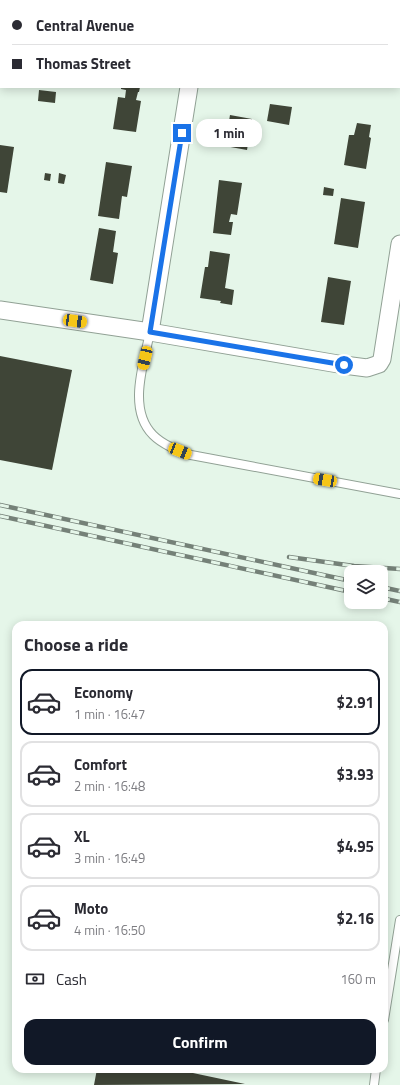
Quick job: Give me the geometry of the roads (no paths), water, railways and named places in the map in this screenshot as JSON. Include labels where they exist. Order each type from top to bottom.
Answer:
[{"type":"street","points":[[150,332],[189,88]]},
{"type":"street","points":[[0,310],[150,332],[368,368],[379,364],[382,359],[400,244]]},
{"type":"lane","points":[[150,332],[139,383],[138,396],[140,409],[142,419],[152,435],[169,447],[191,456],[400,494]]},
{"type":"lane","points":[[388,995],[400,920]]},
{"type":"lane","points":[[374,1085],[376,1073]]},
{"type":"railway","points":[[0,505],[344,579]]},
{"type":"railway","points":[[0,516],[344,590]]},
{"type":"railway","points":[[289,557],[354,566],[400,569]]},
{"type":"railway","points":[[388,588],[400,591]]},
{"type":"railway","points":[[388,599],[400,602]]}]
